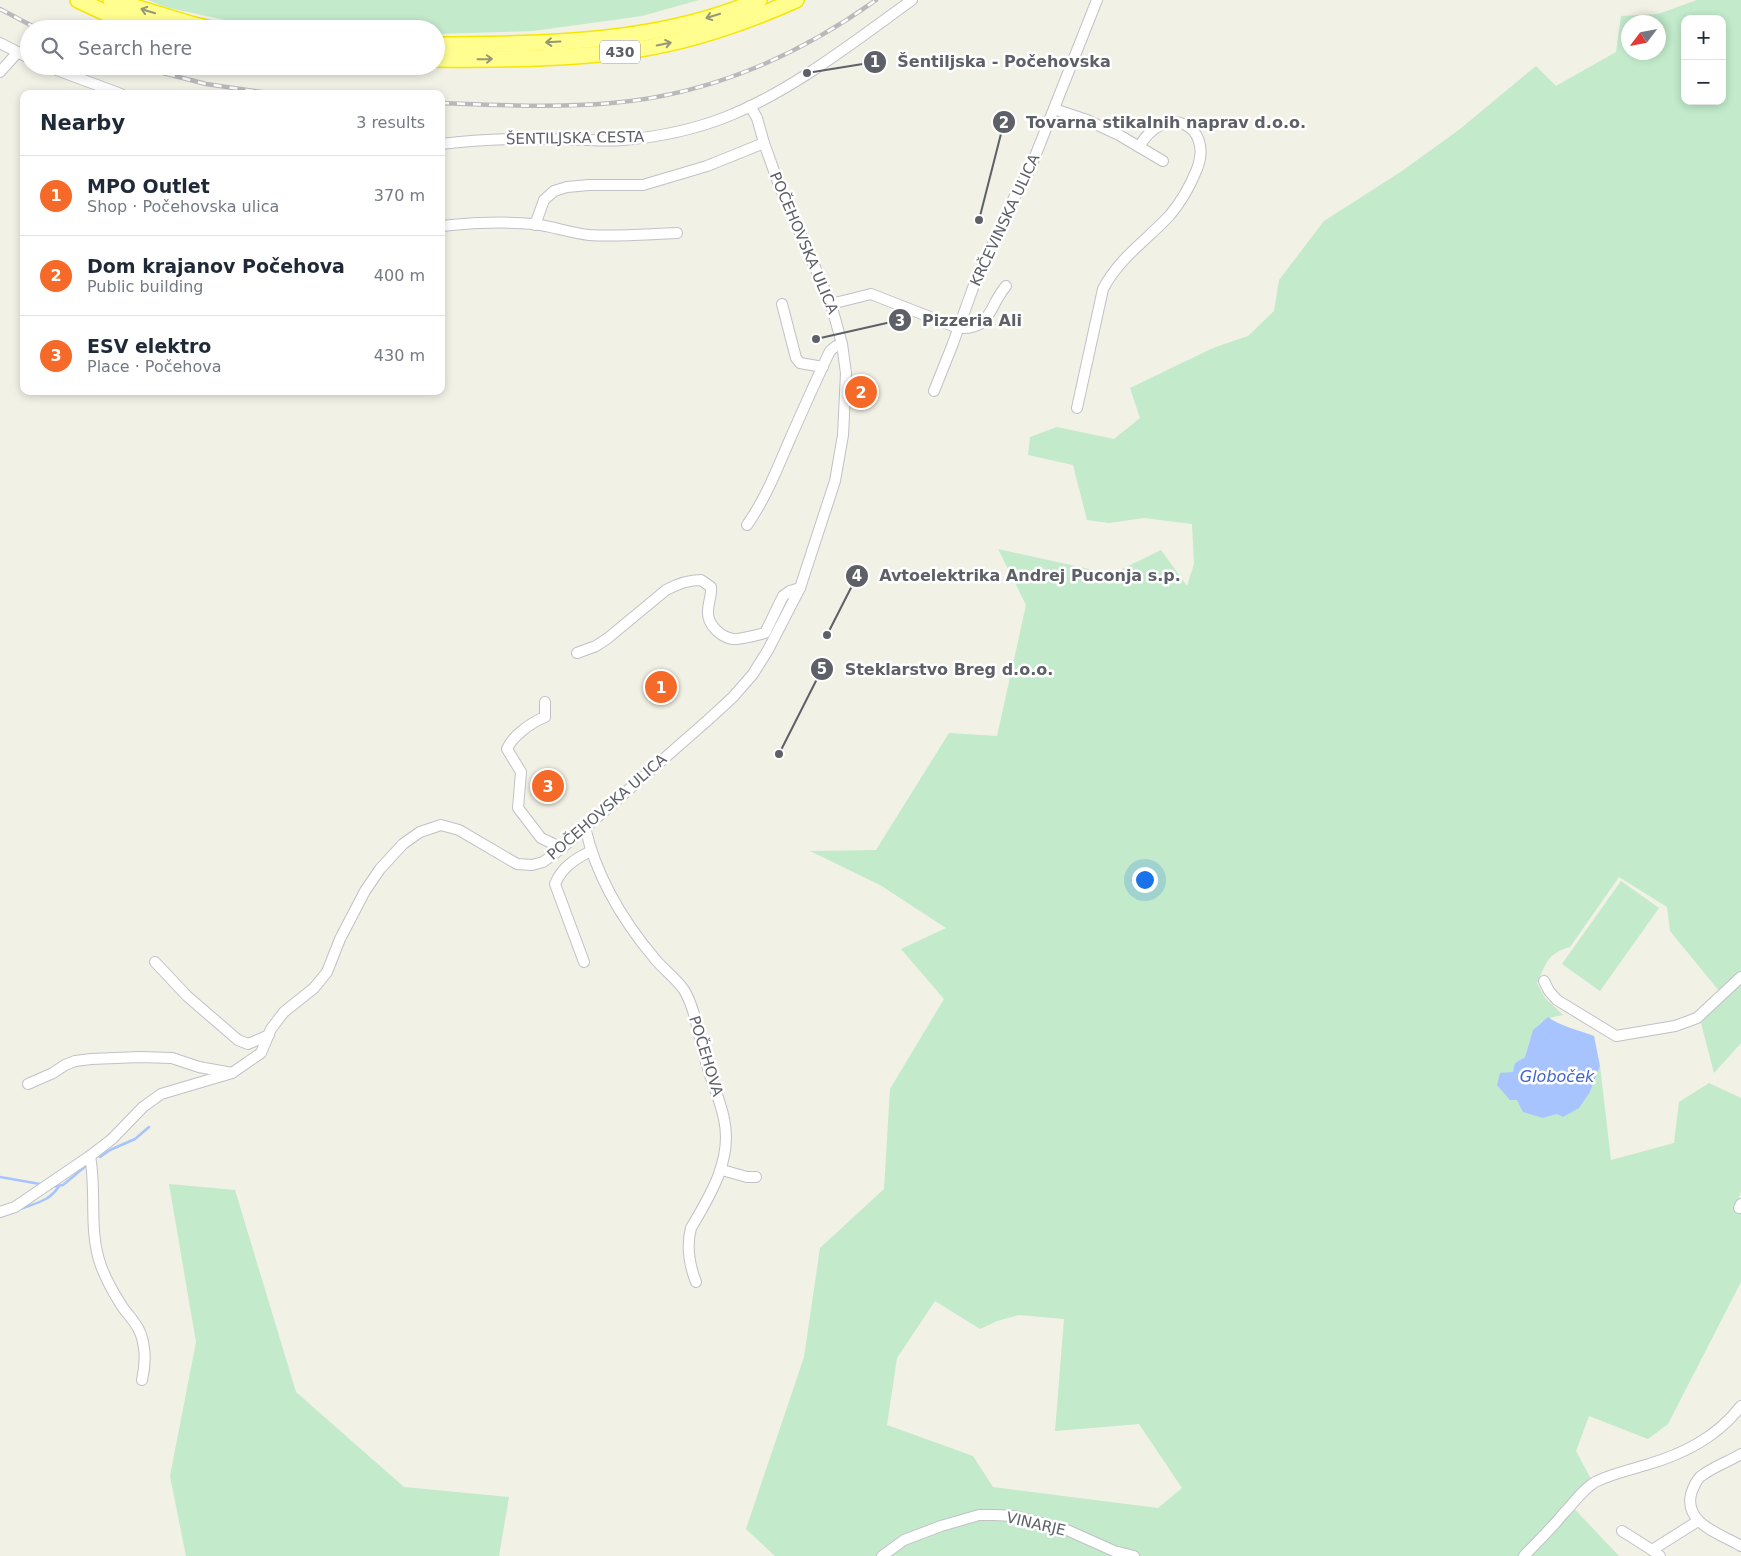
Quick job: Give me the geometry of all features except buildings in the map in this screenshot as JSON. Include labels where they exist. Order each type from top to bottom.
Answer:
[{"type":"highway","points":[[78,0],[106,13],[128,20]]},
{"type":"highway","points":[[111,0],[177,20]]},
{"type":"highway","name":"430","points":[[445,45],[594,40],[638,34],[692,23],[759,0]]},
{"type":"highway","name":"430","points":[[445,59],[564,58],[635,50],[691,38],[747,21],[796,0]]},
{"type":"street","name":"ŠENTILJSKA CESTA","points":[[445,144],[513,139],[620,140],[676,132],[704,124],[750,106],[807,73],[912,0]]},
{"type":"street","name":"KRČEVINSKA ULICA","points":[[934,391],[978,276],[1013,200],[1030,169],[1097,0]]},
{"type":"street","points":[[0,43],[20,54]]},
{"type":"street","points":[[0,72],[17,53]]},
{"type":"street","points":[[70,75],[110,90]]},
{"type":"street","name":"POČEHOVSKA ULICA","points":[[0,1212],[15,1207],[112,1140],[143,1107],[161,1094],[232,1073],[261,1053],[268,1034],[284,1012],[314,988],[327,972],[340,939],[365,891],[380,869],[403,844],[420,832],[441,824],[458,830],[517,864],[532,865],[543,862],[586,832],[733,697],[753,674],[768,650],[800,588],[835,481],[843,435],[846,373],[842,344],[831,304],[779,185],[757,118],[750,106]]},
{"type":"street","points":[[1054,108],[1118,135],[1163,162]]},
{"type":"street","points":[[1077,408],[1104,289],[1111,273],[1171,214],[1185,194],[1198,166],[1201,145],[1194,132],[1182,123],[1167,122],[1146,135],[1139,147]]},
{"type":"street","points":[[535,224],[544,200],[554,191],[567,187],[589,185],[643,185],[707,166],[764,143]]},
{"type":"street","points":[[445,226],[511,222],[535,224],[590,235],[677,233]]},
{"type":"street","name":"KRČEVINSKA ULICA","points":[[958,328],[968,329],[983,323],[998,294],[1006,286]]},
{"type":"street","points":[[831,304],[871,294],[958,328]]},
{"type":"street","points":[[782,304],[796,358],[800,362],[823,367]]},
{"type":"street","points":[[747,525],[770,488],[830,351],[842,344]]},
{"type":"street","points":[[577,653],[596,646],[608,638],[666,590],[692,580],[707,582],[711,587],[712,592],[708,613],[710,621],[720,633],[734,639],[765,633],[783,596],[790,591],[800,588]]},
{"type":"street","points":[[545,702],[545,717],[516,736],[510,742],[507,749],[521,772],[518,808],[542,838],[562,848]]},
{"type":"street","name":"POČEHOVA","points":[[586,832],[590,850],[613,900],[636,935],[656,960],[682,987],[689,998],[708,1070],[725,1121],[722,1170],[690,1228],[689,1263],[696,1282]]},
{"type":"street","points":[[584,962],[555,884],[559,874],[567,866],[590,850]]},
{"type":"street","points":[[155,962],[192,1000],[238,1040],[248,1044],[268,1034]]},
{"type":"street","points":[[1544,981],[1549,991],[1557,1000],[1616,1036],[1675,1026],[1697,1018],[1741,977]]},
{"type":"street","points":[[28,1084],[75,1061],[91,1059],[172,1058],[232,1073]]},
{"type":"street","points":[[90,1156],[93,1181],[93,1225],[96,1247],[101,1266],[114,1293],[138,1328],[141,1336],[145,1360],[142,1380]]},
{"type":"street","points":[[722,1170],[747,1176],[756,1176]]},
{"type":"street","points":[[1524,1556],[1564,1514],[1578,1496],[1593,1484],[1607,1476],[1683,1452],[1703,1441],[1733,1416],[1741,1406]]},
{"type":"street","points":[[1741,1454],[1702,1476],[1694,1484],[1690,1500],[1693,1515],[1698,1521],[1706,1528],[1741,1546]]},
{"type":"street","name":"VINARJE","points":[[882,1556],[904,1540],[941,1526],[979,1515],[1015,1516],[1067,1530],[1114,1551],[1134,1556]]},
{"type":"street","points":[[1622,1531],[1656,1553],[1698,1521]]},
{"type":"green space","points":[[148,0],[699,0],[642,16],[533,31],[445,34],[445,20],[225,20],[165,7]]},
{"type":"green space","points":[[1697,0],[1741,0],[1741,1043],[1714,1073],[1701,1023],[1724,997],[1670,931],[1667,907],[1619,877],[1570,947],[1552,956],[1537,983],[1545,998],[1563,1015],[1546,1020],[1536,1028],[1525,1057],[1515,1063],[1517,1099],[1543,1118],[1557,1114],[1590,1092],[1600,1066],[1611,1160],[1674,1143],[1679,1102],[1709,1083],[1741,1098],[1741,1192],[1735,1209],[1741,1212],[1741,1282],[1668,1424],[1648,1439],[1589,1416],[1576,1451],[1592,1481],[1567,1501],[1619,1556],[775,1556],[746,1529],[804,1357],[820,1248],[884,1189],[890,1089],[944,999],[901,949],[946,928],[880,885],[810,851],[876,850],[949,733],[997,736],[1026,605],[998,549],[1112,574],[1161,550],[1187,586],[1194,564],[1192,524],[1144,518],[1109,523],[1087,520],[1073,465],[1028,455],[1030,437],[1057,427],[1114,439],[1140,418],[1130,388],[1213,348],[1248,336],[1274,311],[1279,280],[1324,221],[1402,171],[1460,129],[1536,66],[1556,86],[1616,52],[1621,16],[1621,60],[1666,60],[1666,15],[1640,15],[1658,14]],"holes":[[[935,1301],[980,1329],[997,1321],[1019,1315],[1064,1319],[1055,1431],[1139,1424],[1182,1488],[1158,1508],[993,1487],[973,1456],[887,1425],[897,1358]]]},
{"type":"green space","points":[[1621,881],[1659,908],[1600,991],[1562,964]]},
{"type":"green space","points":[[169,1184],[235,1190],[296,1392],[404,1487],[509,1497],[499,1556],[186,1556],[170,1476],[196,1342]]},
{"type":"water","name":"Globoček","points":[[1548,1017],[1594,1036],[1600,1066],[1590,1092],[1579,1108],[1563,1117],[1557,1114],[1543,1118],[1523,1112],[1517,1100],[1510,1100],[1497,1085],[1500,1073],[1513,1072],[1515,1063],[1525,1057],[1533,1030]]},
{"type":"waterway","points":[[100,1157],[110,1150],[135,1139],[149,1127]]},
{"type":"waterway","points":[[51,1187],[63,1185],[87,1165]]},
{"type":"waterway","points":[[0,1177],[40,1184]]},
{"type":"waterway","points":[[20,1209],[47,1198],[59,1186]]},
{"type":"railway","points":[[445,103],[526,106],[591,105],[648,99],[683,91],[751,70],[784,55],[815,39],[876,0]]},
{"type":"railway","points":[[0,9],[21,20]]},
{"type":"railway","points":[[171,75],[206,84],[247,90]]},
{"type":"place","name":"Šentiljska - Počehovska","points":[[807,73]]},
{"type":"place","name":"Tovarna stikalnih naprav d.o.o.","points":[[979,220]]},
{"type":"place","name":"Pizzeria Ali","points":[[816,339]]},
{"type":"place","name":"Dom krajanov Počehova","points":[[861,392]]},
{"type":"place","name":"Avtoelektrika Andrej Puconja s.p.","points":[[827,635]]},
{"type":"place","name":"MPO Outlet","points":[[661,687]]},
{"type":"place","name":"Steklarstvo Breg d.o.o.","points":[[779,754]]},
{"type":"place","name":"ESV elektro","points":[[548,786]]}]
